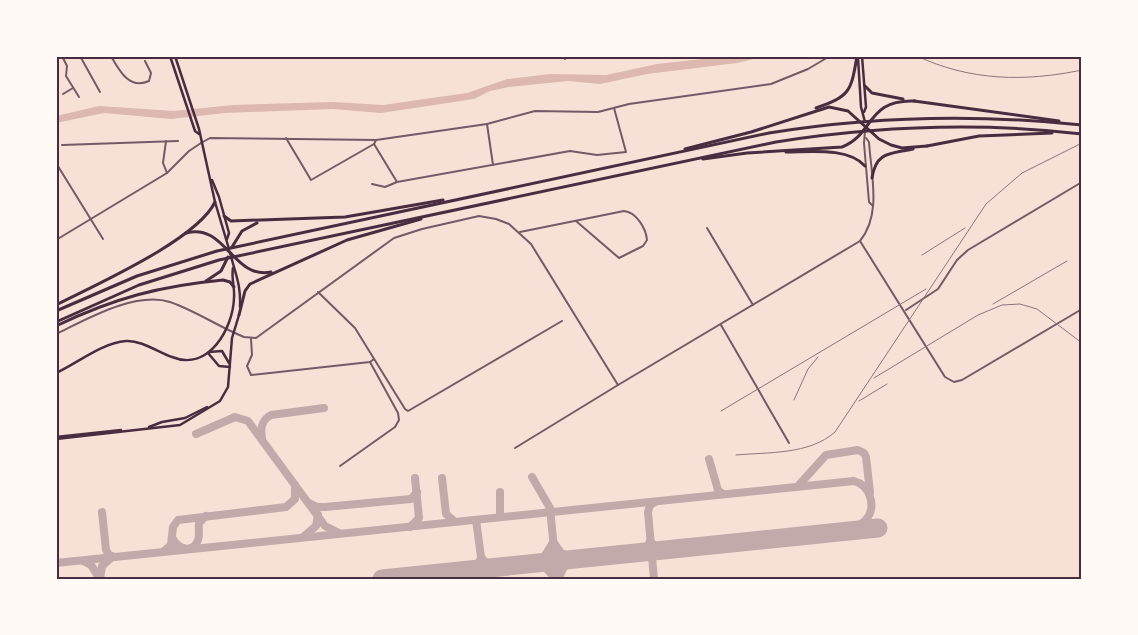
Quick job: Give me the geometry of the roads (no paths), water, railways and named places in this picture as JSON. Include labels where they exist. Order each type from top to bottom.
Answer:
[{"type":"highway","points":[[628,163],[751,132],[846,95],[853,83],[857,56]]},
{"type":"highway","points":[[865,86],[872,93],[915,101],[1024,115],[1082,125]]},
{"type":"highway","points":[[660,166],[729,155],[837,148],[849,144],[883,107],[894,102],[915,101]]},
{"type":"highway","points":[[790,118],[829,107],[843,109],[884,142],[902,148],[927,146]]},
{"type":"highway","points":[[56,311],[130,278],[192,258],[466,197],[770,133],[862,121],[960,117],[1082,125]]},
{"type":"highway","points":[[56,324],[139,285],[219,260],[784,141],[886,129],[973,126],[1082,134]]},
{"type":"highway","points":[[872,178],[875,163],[882,156],[979,136],[1068,133]]},
{"type":"highway","points":[[770,152],[841,154],[857,158],[865,166]]},
{"type":"highway","points":[[224,216],[231,221],[263,221],[352,216],[466,197]]},
{"type":"highway","points":[[176,239],[208,215],[215,202]]},
{"type":"highway","points":[[239,315],[246,288],[274,271],[348,240],[443,212]]},
{"type":"highway","points":[[203,282],[217,275],[224,266],[237,238],[245,228],[263,221]]},
{"type":"highway","points":[[56,306],[132,267],[186,233],[199,231],[210,234],[220,241],[241,264],[256,272],[274,271]]},
{"type":"highway","points":[[56,324],[127,296],[223,280],[230,282],[234,287]]},
{"type":"main road","points":[[170,56],[190,118],[199,134]]},
{"type":"main road","points":[[175,56],[195,117],[233,268],[232,313],[222,339],[208,353]]},
{"type":"main road","points":[[857,56],[861,107],[864,112]]},
{"type":"main road","points":[[862,56],[866,107],[864,112],[865,126]]},
{"type":"main road","points":[[210,177],[229,233],[227,239]]},
{"type":"main road","points":[[56,438],[180,425],[215,404],[226,392],[234,332],[239,315],[239,278],[233,268]]},
{"type":"main road","points":[[56,374],[112,344],[127,341],[137,342],[175,359],[192,359],[208,353],[222,351],[227,356],[230,367]]},
{"type":"main road","points":[[208,353],[219,366],[230,367]]},
{"type":"main road","points":[[56,438],[149,428],[162,422],[186,418],[215,404]]},
{"type":"street","points":[[62,56],[67,64],[66,76],[78,97]]},
{"type":"street","points":[[80,56],[100,92]]},
{"type":"street","points":[[111,56],[123,76],[136,82],[146,82],[151,77],[149,66],[145,62]]},
{"type":"street","points":[[565,59],[568,56]]},
{"type":"street","points":[[56,240],[167,174],[189,151],[210,138],[376,140],[487,124],[536,111],[598,112],[771,84],[808,69],[830,56]]},
{"type":"street","points":[[63,94],[73,88]]},
{"type":"street","points":[[372,184],[385,187],[398,182],[570,151],[597,155],[626,152],[614,108]]},
{"type":"street","points":[[487,124],[493,165]]},
{"type":"street","points":[[865,126],[865,166],[869,202],[872,205]]},
{"type":"street","points":[[286,138],[311,180],[374,144],[376,140]]},
{"type":"street","points":[[515,448],[860,241],[871,221],[872,205],[874,202],[869,142],[866,138]]},
{"type":"street","points":[[166,141],[163,163],[167,174]]},
{"type":"street","points":[[62,145],[178,141]]},
{"type":"street","points":[[374,144],[398,182]]},
{"type":"street","points":[[56,163],[103,239]]},
{"type":"street","points":[[905,310],[938,289],[957,260],[968,250],[1082,182]]},
{"type":"street","points":[[520,232],[624,211],[630,212],[635,216],[646,234],[647,240],[643,246],[618,258],[576,221]]},
{"type":"street","points":[[56,334],[91,317],[138,301],[151,300],[170,302],[251,339],[264,334],[318,292],[366,260],[388,241],[409,232],[480,216],[502,221],[520,232],[531,244],[618,386]]},
{"type":"street","points":[[707,228],[754,305]]},
{"type":"street","points":[[860,241],[905,310],[945,377],[954,382],[962,380],[1082,309]]},
{"type":"street","points":[[318,292],[346,318],[404,408],[408,411],[562,321]]},
{"type":"street","points":[[721,324],[789,443]]},
{"type":"street","points":[[251,339],[253,351],[247,366],[249,374],[370,362],[374,359]]},
{"type":"street","points":[[340,466],[395,427],[399,420],[398,413],[370,362]]},
{"type":"railway","points":[[917,56],[957,70],[977,75],[998,77],[1040,76],[1082,70]]},
{"type":"railway","points":[[736,455],[801,449],[813,445],[835,432],[986,204],[1022,173],[1082,143]]},
{"type":"railway","points":[[922,255],[965,228]]},
{"type":"railway","points":[[993,304],[1067,261]]},
{"type":"railway","points":[[721,411],[926,289]]},
{"type":"railway","points":[[874,378],[978,315],[1002,305],[1020,304],[1037,309],[1082,343]]},
{"type":"railway","points":[[794,400],[808,369],[818,357]]},
{"type":"railway","points":[[859,401],[887,384]]}]
